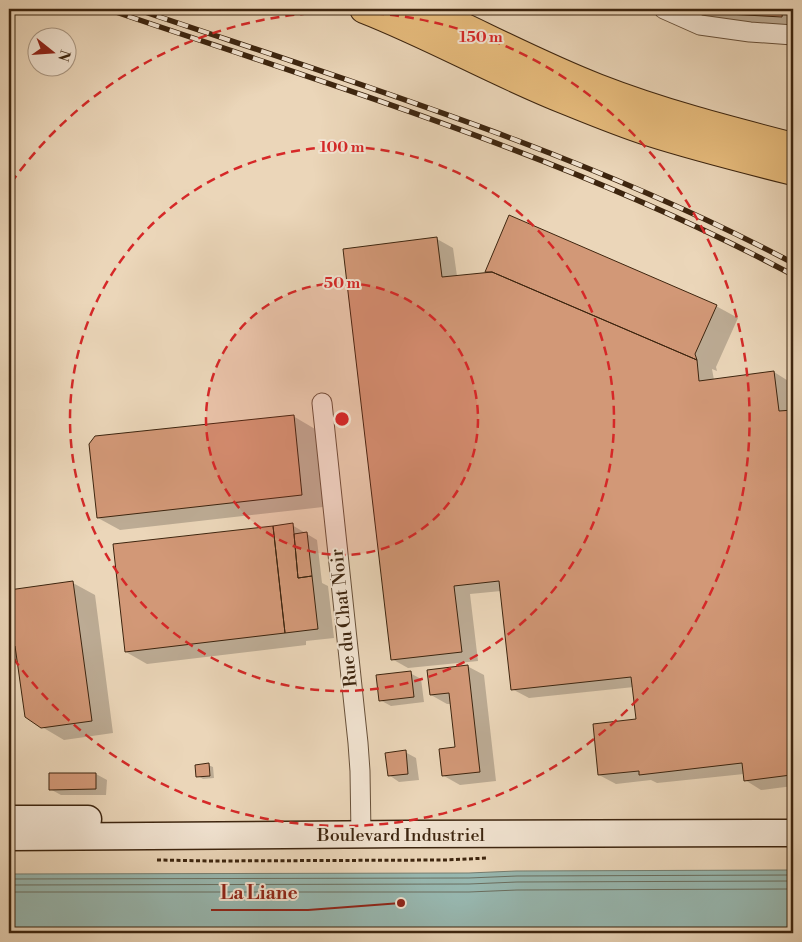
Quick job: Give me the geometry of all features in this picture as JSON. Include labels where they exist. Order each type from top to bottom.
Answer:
[{"type":"highway","points":[[364,9],[602,115],[699,147],[793,171]]},
{"type":"highway","points":[[425,9],[595,87],[701,123],[793,147]]},
{"type":"street","points":[[664,9],[700,25],[750,32],[793,35]]},
{"type":"street","name":"Rue du Chat Noir","points":[[322,403],[358,743],[361,826]]},
{"type":"street","name":"Boulevard Industriel","points":[[9,837],[793,815]]},
{"type":"street","name":"Boulevard Industriel","points":[[9,819],[793,833]]},
{"type":"water","points":[[793,870],[793,933],[9,933],[9,874]]},
{"type":"building","points":[[691,9],[783,9],[782,17],[691,12]]},
{"type":"building","points":[[509,215],[717,305],[695,354],[697,360],[492,272],[485,272]]},
{"type":"building","points":[[437,237],[442,277],[492,272],[697,360],[699,381],[774,371],[779,411],[793,410],[793,778],[791,778],[791,775],[744,781],[742,763],[639,775],[639,771],[598,775],[593,724],[636,719],[631,677],[511,690],[499,581],[454,586],[462,652],[391,660],[343,249]]},
{"type":"building","points":[[294,415],[302,495],[97,518],[89,444],[95,436]]},
{"type":"building","points":[[293,523],[298,578],[312,576],[318,629],[285,633],[273,526]]},
{"type":"building","points":[[273,526],[285,633],[125,652],[113,544]]},
{"type":"building","points":[[307,532],[312,576],[298,578],[294,534]]},
{"type":"building","points":[[73,581],[92,721],[41,728],[25,717],[15,646],[9,646],[9,590]]},
{"type":"building","points":[[468,665],[480,772],[442,776],[439,749],[455,747],[449,693],[430,695],[427,670]]},
{"type":"building","points":[[411,671],[414,697],[379,701],[376,675]]},
{"type":"building","points":[[406,750],[408,774],[388,776],[385,753]]},
{"type":"building","points":[[209,763],[210,776],[196,777],[195,765]]},
{"type":"building","points":[[49,773],[96,773],[96,789],[49,790]]},
{"type":"railway","points":[[107,9],[369,97],[542,161],[627,196],[711,234],[793,275]]},
{"type":"railway","points":[[136,9],[387,93],[552,154],[634,187],[793,263]]},
{"type":"place","name":"La Liane","points":[[401,903]]}]
